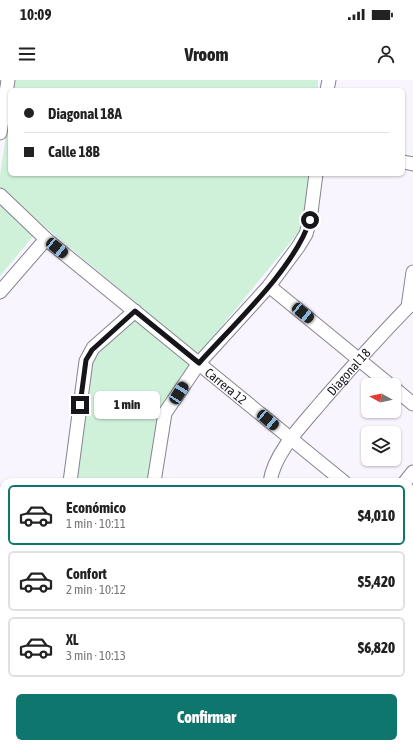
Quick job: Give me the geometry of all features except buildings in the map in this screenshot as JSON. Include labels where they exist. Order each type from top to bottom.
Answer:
[{"type":"street","points":[[0,133],[2,102],[8,80]]},
{"type":"street","points":[[155,478],[165,413],[199,363],[270,286],[306,234],[310,220],[316,176]]},
{"type":"street","name":"Carrera 12","points":[[0,195],[46,239],[339,478]]},
{"type":"street","points":[[0,292],[46,239]]},
{"type":"street","points":[[410,307],[413,272]]},
{"type":"street","points":[[270,286],[381,378]]},
{"type":"street","name":"Diagonal 18","points":[[271,478],[272,471],[291,439],[358,360],[410,307]]},
{"type":"street","points":[[71,478],[86,360],[93,348],[135,311]]},
{"type":"street","points":[[401,394],[413,404]]},
{"type":"green space","points":[[14,80],[318,80],[318,88],[13,88]]},
{"type":"green space","points":[[8,121],[8,176],[312,176],[302,228],[198,355],[0,189],[0,175]]},
{"type":"green space","points":[[0,203],[36,233],[0,276]]},
{"type":"green space","points":[[134,319],[192,363],[160,412],[150,478],[76,478],[91,360]]},
{"type":"route","points":[[80,405],[86,360],[93,348],[135,311],[199,363],[270,286],[306,234],[310,220]]}]
